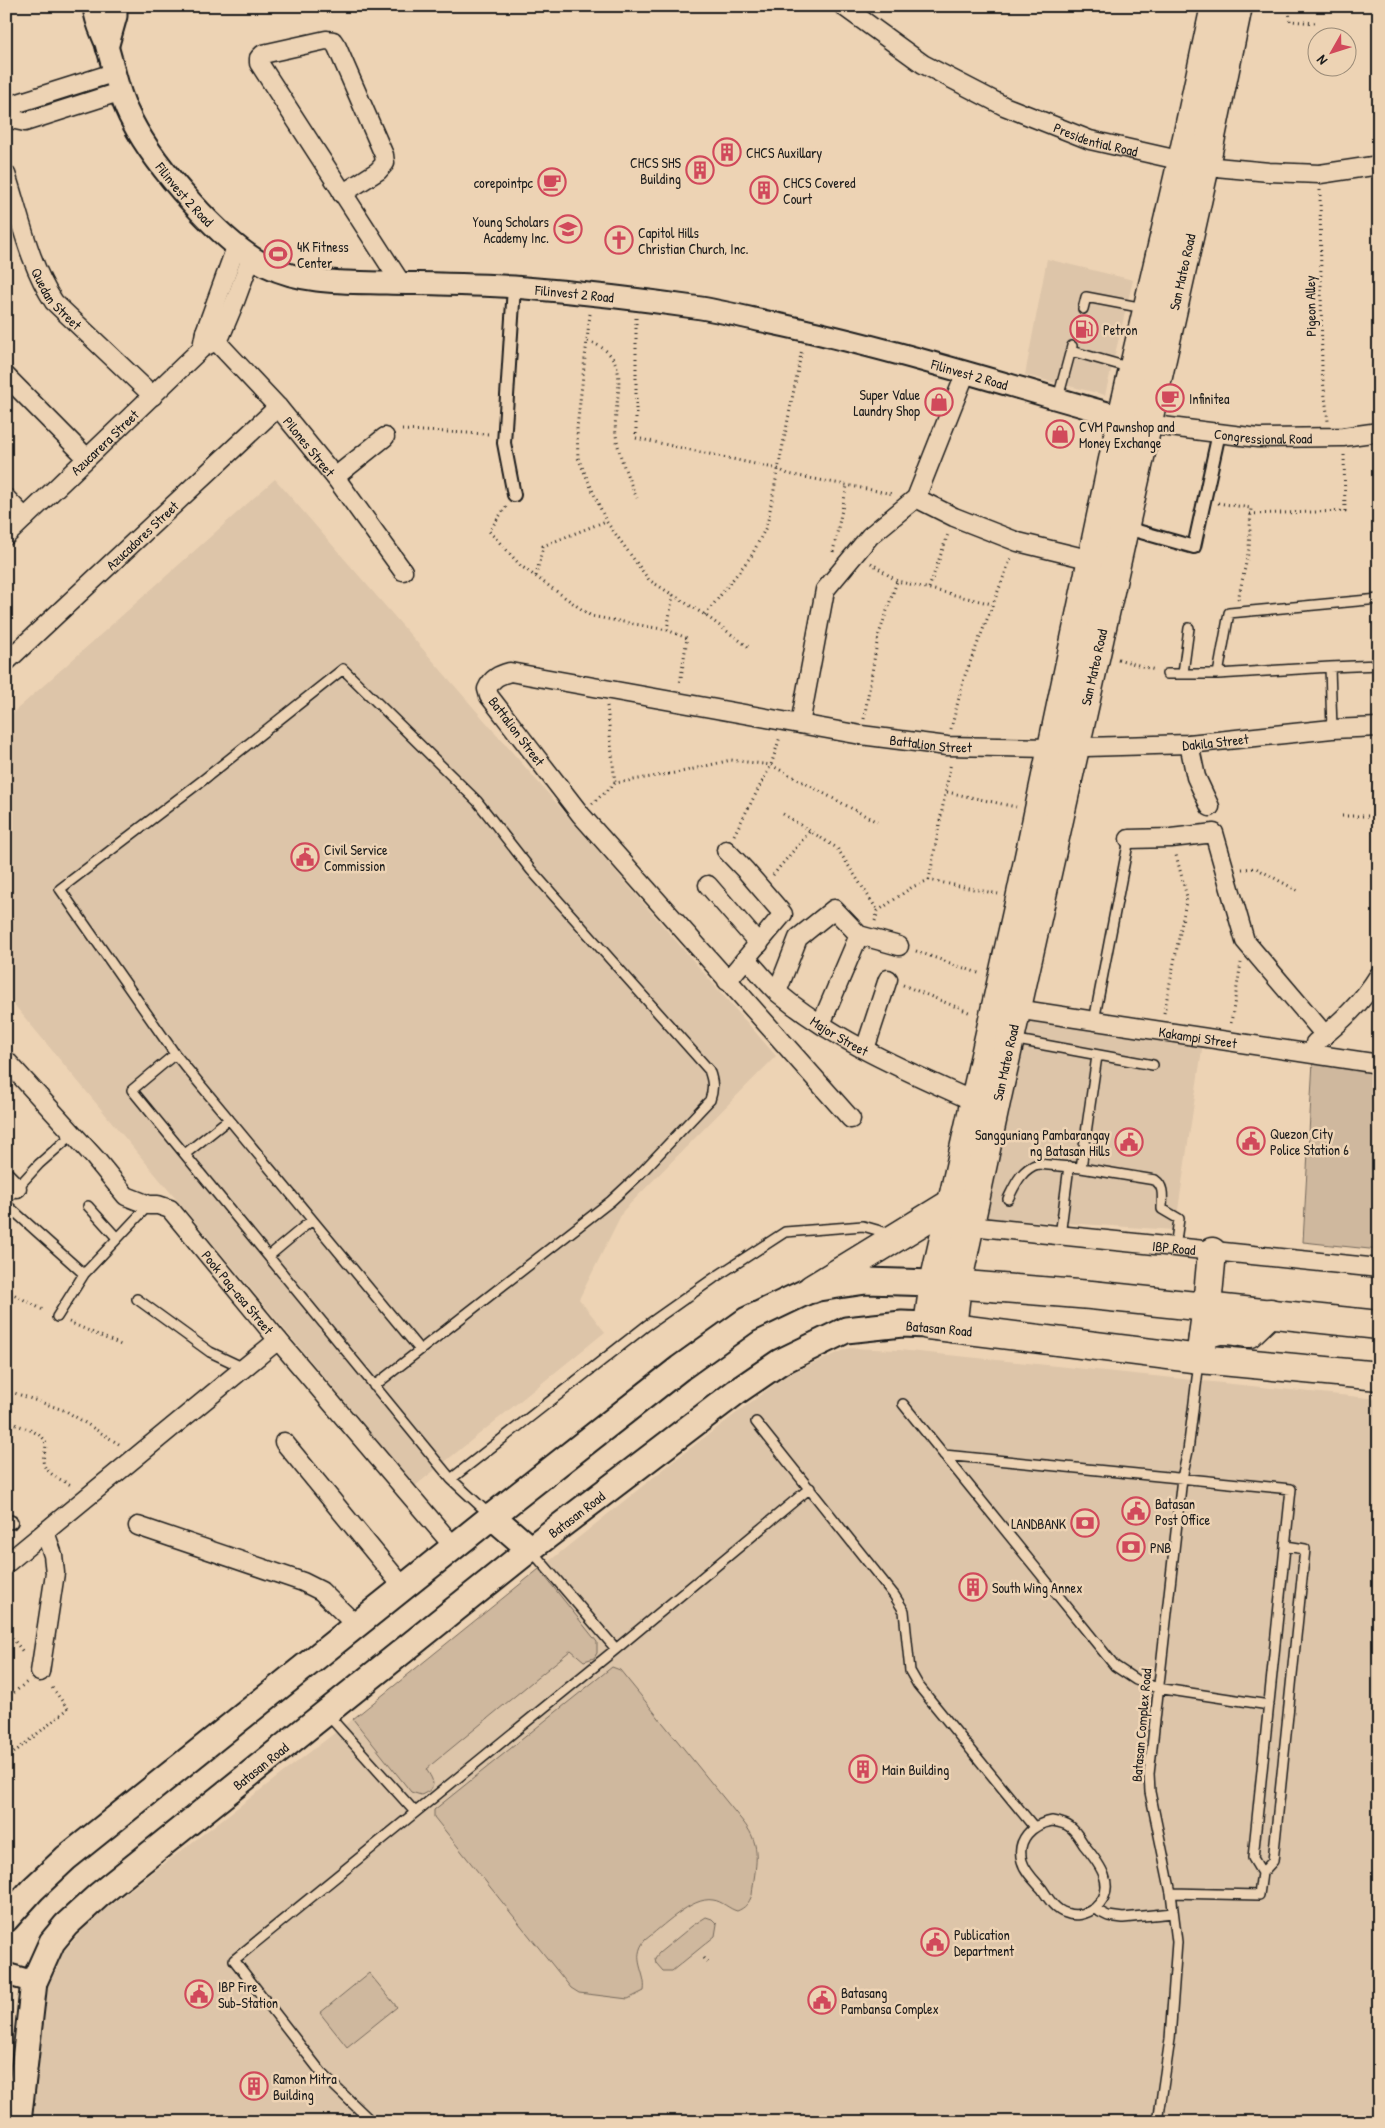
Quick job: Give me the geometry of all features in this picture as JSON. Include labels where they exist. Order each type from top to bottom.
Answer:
[{"type":"main road","name":"San Mateo Road","points":[[946,1284],[970,1226],[1006,1023],[1064,748],[1092,560],[1134,421],[1193,163],[1215,6]]},
{"type":"main road","name":"San Mateo Road","points":[[940,1327],[946,1284],[952,1203],[974,1102],[1006,1023],[1002,981],[1039,812],[1064,748],[1096,653],[1123,527],[1134,421],[1133,369],[1146,308],[1193,163],[1238,6]]},
{"type":"main road","points":[[6,1919],[32,1890],[66,1858],[492,1516],[680,1368],[747,1320],[812,1289],[952,1203]]},
{"type":"main road","points":[[1201,1349],[1212,1252]]},
{"type":"main road","points":[[812,1289],[866,1281],[946,1284],[1207,1306],[1379,1325]]},
{"type":"main road","points":[[1201,1349],[1210,1332],[1220,1329],[1249,1333],[1270,1313]]},
{"type":"main road","name":"Batasan Road","points":[[18,2122],[34,1982],[52,1942],[66,1925],[99,1895],[327,1714],[530,1549],[736,1392],[780,1362],[846,1330],[902,1324],[1201,1349],[1379,1376]]},
{"type":"main road","points":[[492,1516],[530,1549]]},
{"type":"street","name":"Filinvest 2 Road","points":[[94,6],[94,16],[107,48],[116,82],[132,121],[158,161],[180,188],[244,252],[284,274],[323,281],[514,287],[705,308],[806,330],[966,372],[1134,421]]},
{"type":"street","name":"Filinvest 2 Road","points":[[107,48],[116,16],[116,6]]},
{"type":"street","name":"Presidential Road","points":[[843,6],[923,64],[1004,106],[1090,140],[1193,163],[1269,172],[1320,174],[1379,165]]},
{"type":"street","points":[[342,194],[378,171],[385,163],[384,155],[337,47],[333,42],[326,40],[263,54],[259,58],[259,63],[342,194],[401,283]]},
{"type":"street","points":[[6,117],[25,122],[116,82]]},
{"type":"street","name":"Quedan Street","points":[[6,174],[32,259],[45,288],[54,302],[152,396]]},
{"type":"street","name":"Azucarera Street","points":[[6,536],[152,396],[229,318],[244,252]]},
{"type":"street","points":[[514,287],[504,434],[514,495]]},
{"type":"street","name":"Pilones Street","points":[[208,340],[278,407],[335,477],[403,570]]},
{"type":"street","points":[[792,723],[825,590],[870,536],[916,498],[966,372]]},
{"type":"street","points":[[6,376],[87,458]]},
{"type":"street","name":"Azucadores Street","points":[[6,662],[278,407]]},
{"type":"street","name":"Congressional Road","points":[[1134,421],[1258,438],[1337,437],[1379,432]]},
{"type":"street","points":[[335,477],[392,433]]},
{"type":"street","points":[[1123,527],[1194,547],[1219,433]]},
{"type":"street","points":[[6,498],[26,518]]},
{"type":"street","points":[[916,498],[954,517],[1018,542],[1092,560]]},
{"type":"street","name":"Battalion Street","points":[[851,1119],[581,815],[489,696],[486,689],[490,681],[499,675],[510,672],[862,735],[950,746],[1064,748]]},
{"type":"street","name":"Dakila Street","points":[[1064,748],[1189,744],[1332,729],[1379,727]]},
{"type":"street","points":[[1189,744],[1196,777],[1210,807]]},
{"type":"street","points":[[1129,839],[1171,838],[1214,832],[1244,941],[1324,1035]]},
{"type":"street","points":[[726,850],[746,870],[783,914],[727,981]]},
{"type":"street","points":[[708,885],[759,944]]},
{"type":"street","points":[[777,992],[798,938],[834,909],[864,936],[899,946]]},
{"type":"street","points":[[821,1024],[864,936]]},
{"type":"street","name":"Major Street","points":[[747,959],[777,992],[821,1024],[887,1062],[974,1102]]},
{"type":"street","points":[[865,1049],[888,979]]},
{"type":"street","points":[[1312,1055],[1314,1044],[1359,1005],[1377,980]]},
{"type":"street","name":"Kakampi Street","points":[[1006,1023],[1094,1021],[1379,1064]]},
{"type":"street","name":"Pook Pag-asa Street","points":[[6,1060],[126,1196],[148,1205],[158,1205],[170,1209],[278,1340],[454,1547]]},
{"type":"street","name":"IBP Road","points":[[970,1226],[1379,1268]]},
{"type":"street","points":[[6,1564],[278,1340]]},
{"type":"street","points":[[284,1442],[404,1588]]},
{"type":"street","points":[[138,1526],[303,1582],[321,1591],[357,1626]]},
{"type":"street","points":[[40,1672],[55,1573],[53,1555],[45,1532]]},
{"type":"street","points":[[6,1974],[34,1982]]},
{"type":"lane","points":[[1083,309],[1086,297],[1146,308]]},
{"type":"lane","points":[[1058,398],[1072,348],[1133,369]]},
{"type":"lane","points":[[1218,674],[1229,613],[1379,599]]},
{"type":"lane","points":[[1183,673],[1189,628]]},
{"type":"lane","points":[[1167,674],[1218,674],[1379,665]]},
{"type":"lane","points":[[1330,667],[1332,729]]},
{"type":"lane","points":[[374,1386],[611,1202],[710,1100],[713,1082],[710,1070],[531,870],[477,801],[343,669],[203,780],[60,889],[175,1054],[420,1350]]},
{"type":"lane","points":[[1094,1021],[1129,839]]},
{"type":"lane","points":[[1006,1023],[1097,1056],[1153,1065]]},
{"type":"lane","points":[[175,1054],[132,1090],[451,1479],[492,1516]]},
{"type":"lane","points":[[1081,1168],[1097,1056]]},
{"type":"lane","points":[[185,1154],[229,1119]]},
{"type":"lane","points":[[73,1134],[9,1193],[84,1274]]},
{"type":"lane","points":[[1008,1199],[1019,1178],[1032,1165],[1038,1164],[1069,1166],[1155,1180],[1160,1183],[1162,1189],[1162,1209],[1179,1219],[1175,1248]]},
{"type":"lane","points":[[1060,1236],[1069,1166]]},
{"type":"lane","points":[[57,1317],[84,1274],[148,1205]]},
{"type":"lane","points":[[88,1206],[117,1238]]},
{"type":"lane","points":[[269,1256],[312,1220]]},
{"type":"lane","points":[[451,1479],[646,1326],[784,1232],[863,1226],[898,1236]]},
{"type":"lane","points":[[137,1299],[210,1352],[244,1368]]},
{"type":"lane","name":"Batasan Complex Road","points":[[1158,2122],[1170,2039],[1177,1942],[1171,1893],[1150,1792],[1149,1774],[1157,1688],[1182,1478],[1188,1451],[1201,1349]]},
{"type":"lane","points":[[903,1404],[1115,1666],[1136,1680],[1157,1688],[1269,1705]]},
{"type":"lane","points":[[756,1422],[894,1595],[904,1611],[910,1671],[918,1685],[1034,1827]]},
{"type":"lane","points":[[944,1454],[1291,1489],[1253,1858],[1262,1873]]},
{"type":"lane","points":[[372,2122],[324,2076],[234,1960],[616,1649],[810,1488]]},
{"type":"lane","points":[[1171,1893],[1259,1895],[1262,1873],[1273,1861],[1304,1549],[1286,1546]]},
{"type":"lane","points":[[530,1549],[616,1649]]},
{"type":"lane","points":[[327,1714],[415,1812]]},
{"type":"lane","points":[[1052,1821],[1070,1827],[1100,1865],[1105,1874],[1105,1893],[1094,1909],[1075,1915],[1066,1913],[1056,1907],[1027,1871],[1022,1862],[1022,1843],[1034,1827],[1052,1821]]},
{"type":"lane","points":[[1094,1909],[1108,1916],[1123,1918],[1173,1912]]},
{"type":"path","points":[[1262,6],[1289,7],[1290,21],[1316,23]]},
{"type":"path","name":"Pigeon Alley","points":[[1250,514],[1346,511],[1337,437],[1322,372],[1320,174]]},
{"type":"path","points":[[592,296],[577,428],[578,458],[606,520],[650,580],[705,615],[750,648]]},
{"type":"path","points":[[636,299],[636,438],[778,469],[788,474],[916,498]]},
{"type":"path","points":[[705,615],[752,555],[767,525],[806,330]]},
{"type":"path","points":[[588,341],[600,346],[616,364],[619,382],[616,434],[630,484],[637,498]]},
{"type":"path","points":[[392,433],[504,434]]},
{"type":"path","points":[[825,590],[847,486]]},
{"type":"path","points":[[514,495],[489,531],[521,566],[591,616],[667,630],[687,638],[677,702]]},
{"type":"path","points":[[1204,500],[1250,508],[1249,549],[1235,613]]},
{"type":"path","points":[[929,588],[954,517]]},
{"type":"path","points":[[536,576],[543,546],[606,520]]},
{"type":"path","points":[[929,880],[947,792],[950,746],[964,678],[1018,542]]},
{"type":"path","points":[[857,552],[897,581],[992,604]]},
{"type":"path","points":[[862,735],[878,637],[897,581]]},
{"type":"path","points":[[667,630],[673,595]]},
{"type":"path","points":[[1096,653],[1167,674]]},
{"type":"path","points":[[606,689],[615,783]]},
{"type":"path","points":[[726,850],[792,723]]},
{"type":"path","points":[[581,815],[615,783],[680,772],[731,760],[771,765],[877,822]]},
{"type":"path","points":[[947,792],[1039,812]]},
{"type":"path","points":[[783,814],[837,848],[878,911]]},
{"type":"path","points":[[1342,816],[1379,816]]},
{"type":"path","points":[[1160,1031],[1187,897],[1171,838]]},
{"type":"path","points":[[1224,869],[1256,868],[1298,891]]},
{"type":"path","points":[[864,936],[878,911],[912,887],[929,880],[1020,899]]},
{"type":"path","points":[[1228,1041],[1244,941]]},
{"type":"path","points":[[899,946],[1002,981]]},
{"type":"path","points":[[888,979],[1006,1023]]},
{"type":"path","points":[[6,1390],[66,1411],[137,1456]]},
{"type":"path","points":[[6,1423],[18,1425],[41,1436],[45,1445],[44,1466],[52,1474],[90,1495]]},
{"type":"path","points":[[6,1699],[40,1672]]},
{"type":"path","points":[[6,1760],[68,1709]]},
{"type":"path","points":[[703,1958],[708,1964]]},
{"type":"path","points":[[338,2122],[342,2118]]},
{"type":"shaded area","points":[[1047,259],[1133,280],[1105,395],[1025,375]]},
{"type":"shaded area","name":"Civil Service Commission","points":[[275,479],[776,1056],[623,1211],[579,1299],[605,1332],[415,1486],[6,995],[6,719]]},
{"type":"shaded area","points":[[1024,1021],[1203,1043],[1175,1230],[985,1218]]},
{"type":"shaded area","points":[[1313,1061],[1379,1070],[1379,1250],[1303,1242]]},
{"type":"shaded area","name":"Batasang Pambansa Complex","points":[[849,1348],[899,1350],[1379,1399],[1379,2122],[32,2122],[48,1985],[63,1953],[91,1920],[353,1719],[680,1456],[787,1375]]},
{"type":"shaded area","points":[[539,1569],[597,1642],[597,1653],[594,1658],[584,1661],[571,1650],[426,1769],[433,1784],[430,1790],[421,1795],[411,1792],[353,1719]]},
{"type":"shaded area","points":[[612,1667],[620,1670],[744,1823],[754,1840],[756,1849],[752,1895],[748,1903],[737,1911],[719,1902],[705,1900],[677,1914],[645,1940],[639,1953],[644,1991],[628,1999],[579,1993],[571,1988],[434,1817],[434,1810]]},
{"type":"shaded area","points":[[706,1917],[712,1919],[717,1924],[715,1936],[672,1971],[663,1971],[656,1963],[655,1958],[692,1926]]},
{"type":"shaded area","points":[[369,1973],[397,2007],[347,2047],[320,2013]]},
{"type":"place","name":"CHCS Auxillary","points":[[727,152]]},
{"type":"place","name":"CHCS SHS Building","points":[[700,170]]},
{"type":"place","name":"corepointpc","points":[[552,182]]},
{"type":"place","name":"CHCS Covered Court","points":[[764,190]]},
{"type":"place","name":"Young Scholars Academy Inc.","points":[[568,229]]},
{"type":"place","name":"Capitol Hills Christian Church, Inc.","points":[[619,240]]},
{"type":"place","name":"4K Fitness Center","points":[[278,254]]},
{"type":"place","name":"Petron","points":[[1084,329]]},
{"type":"place","name":"Infinitea","points":[[1170,398]]},
{"type":"place","name":"Super Value Laundry Shop","points":[[939,402]]},
{"type":"place","name":"CVM Pawnshop and Money Exchange","points":[[1060,434]]},
{"type":"place","name":"Civil Service Commission","points":[[305,857]]},
{"type":"place","name":"Quezon City Police Station 6","points":[[1251,1141]]},
{"type":"place","name":"Sangguniang Pambarangay ng Batasan Hills","points":[[1129,1142]]},
{"type":"place","name":"Batasan Post Office","points":[[1136,1511]]},
{"type":"place","name":"LANDBANK","points":[[1085,1523]]},
{"type":"place","name":"PNB","points":[[1131,1547]]},
{"type":"place","name":"South Wing Annex","points":[[973,1587]]},
{"type":"place","name":"Main Building","points":[[863,1769]]},
{"type":"place","name":"Publication Department","points":[[935,1942]]},
{"type":"place","name":"IBP Fire Sub-Station","points":[[199,1994]]},
{"type":"place","name":"Batasang Pambansa Complex","points":[[822,2000]]},
{"type":"place","name":"Ramon Mitra Building","points":[[254,2086]]}]
